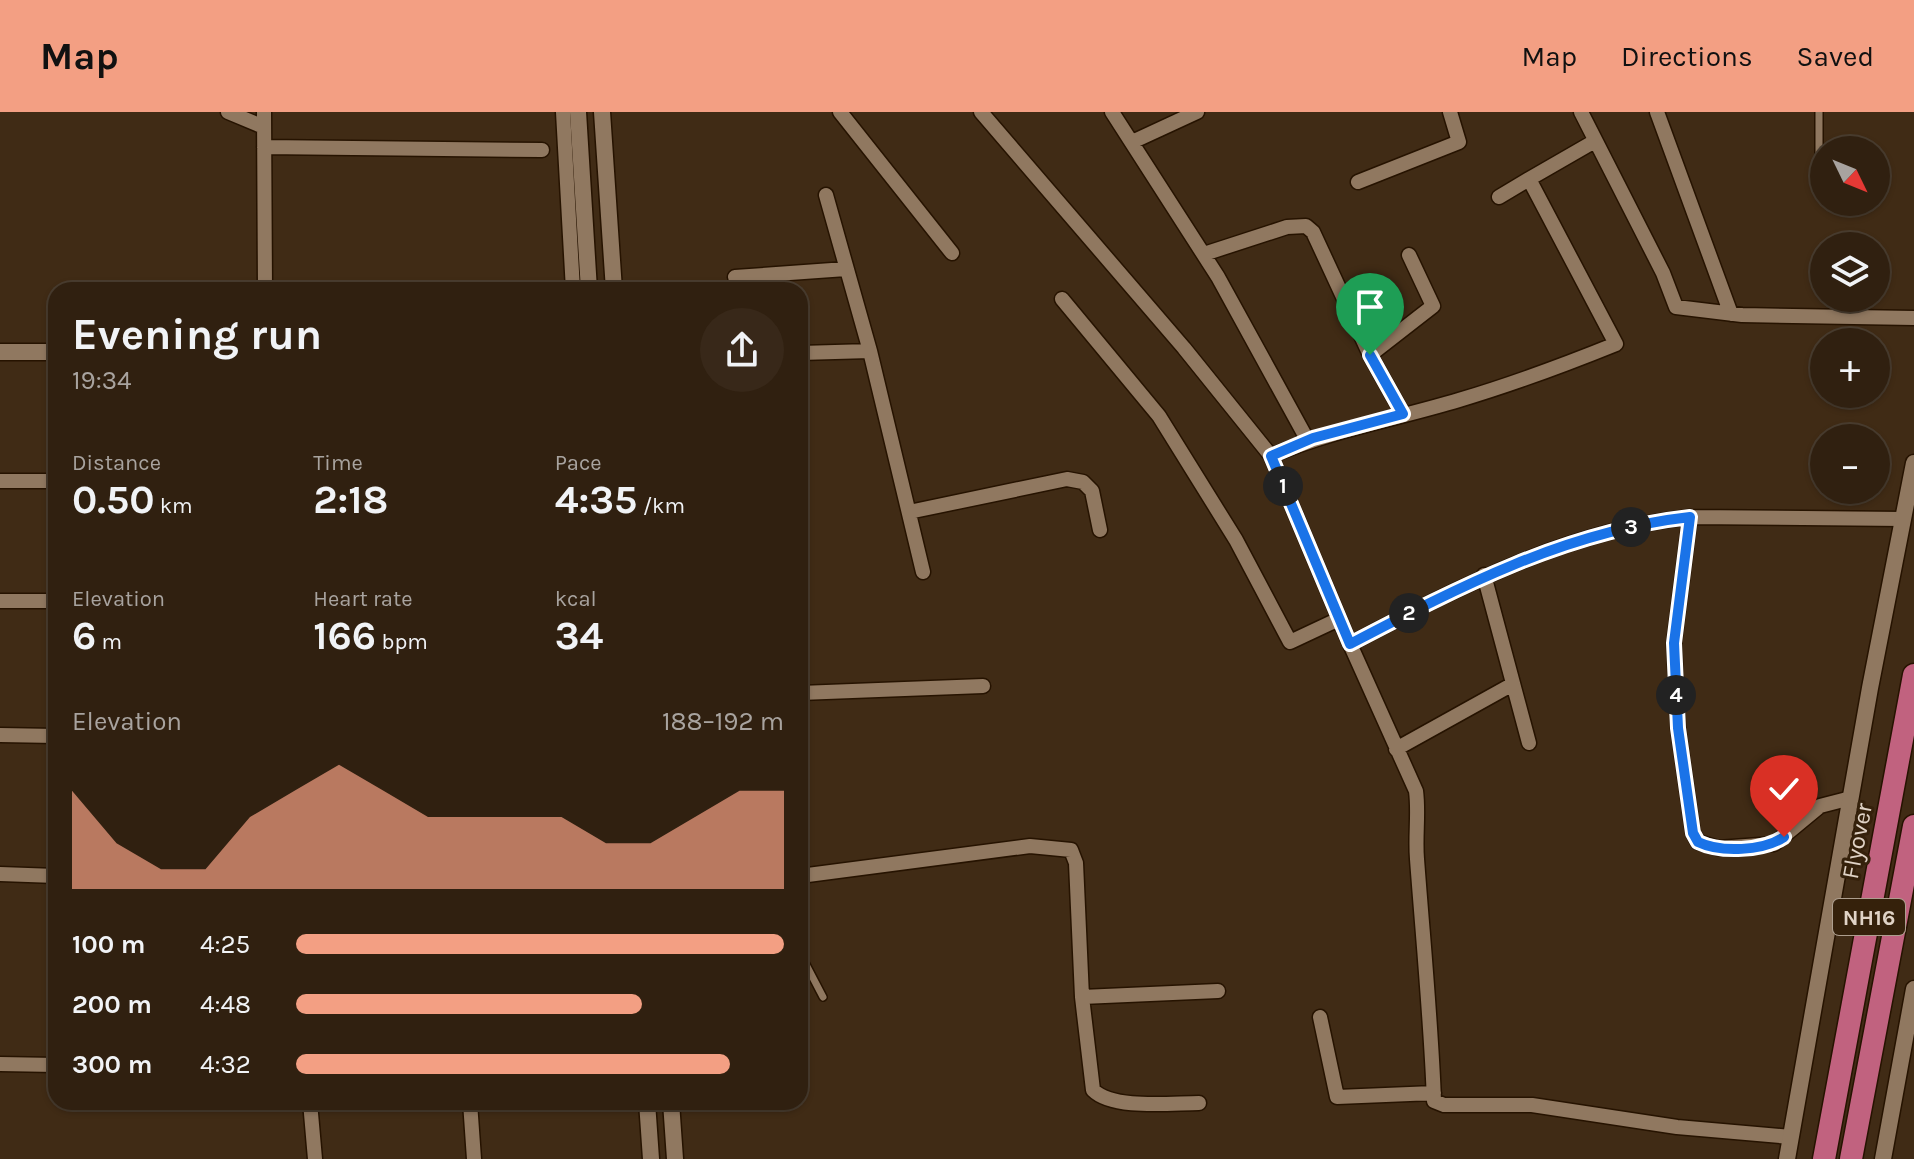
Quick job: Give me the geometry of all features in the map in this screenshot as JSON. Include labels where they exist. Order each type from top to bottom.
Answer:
[{"type":"highway","name":"Flyover","points":[[1824,1159],[1914,675]]},
{"type":"highway","name":"NH16","points":[[1851,1159],[1914,826]]},
{"type":"street","points":[[228,112],[264,119],[265,282]]},
{"type":"street","points":[[563,112],[573,282]]},
{"type":"street","points":[[578,112],[589,282]]},
{"type":"street","points":[[602,112],[613,282]]},
{"type":"street","points":[[840,112],[952,253]]},
{"type":"street","points":[[981,112],[1184,348],[1271,456],[1416,791],[1415,833],[1429,986],[1434,1101],[1444,1105],[1532,1105],[1677,1127],[1791,1137]]},
{"type":"street","points":[[1112,112],[1204,254],[1260,349],[1308,441]]},
{"type":"street","points":[[1132,142],[1197,112]]},
{"type":"street","points":[[1358,182],[1459,142],[1450,112]]},
{"type":"street","points":[[1581,112],[1663,273],[1676,307],[1731,314],[1914,318]]},
{"type":"street","points":[[1657,112],[1731,314]]},
{"type":"street","points":[[1499,197],[1595,141]]},
{"type":"street","points":[[264,147],[542,150]]},
{"type":"street","points":[[1271,456],[1308,441],[1540,374],[1616,344],[1529,179]]},
{"type":"street","points":[[826,195],[870,351],[923,572]]},
{"type":"street","points":[[1204,254],[1287,227],[1306,226],[1313,232],[1370,355],[1403,414]]},
{"type":"street","points":[[1370,355],[1433,306],[1409,255]]},
{"type":"street","points":[[735,277],[846,269]]},
{"type":"street","points":[[1062,299],[1159,416],[1236,540],[1290,642],[1339,619]]},
{"type":"street","points":[[808,353],[870,351]]},
{"type":"street","points":[[0,352],[48,352]]},
{"type":"street","points":[[1787,1159],[1914,463]]},
{"type":"street","points":[[909,512],[1077,480],[1092,491],[1100,530]]},
{"type":"street","points":[[0,481],[48,481]]},
{"type":"street","points":[[1350,644],[1484,575],[1590,536],[1690,517],[1903,519]]},
{"type":"street","points":[[1690,517],[1674,643],[1678,728],[1693,833],[1698,842],[1718,848],[1764,847],[1784,837],[1820,806],[1851,798]]},
{"type":"street","points":[[1484,575],[1529,743]]},
{"type":"street","points":[[0,601],[48,601]]},
{"type":"street","points":[[1396,749],[1513,684]]},
{"type":"street","points":[[808,693],[983,686]]},
{"type":"street","points":[[0,735],[48,736]]},
{"type":"street","points":[[808,875],[1030,846],[1071,850],[1076,863],[1082,997],[1089,1077],[1093,1090],[1100,1097],[1121,1102],[1199,1103]]},
{"type":"street","points":[[0,874],[48,876]]},
{"type":"street","points":[[1883,1159],[1914,989]]},
{"type":"street","points":[[1082,997],[1218,991]]},
{"type":"street","points":[[1320,1017],[1337,1097],[1434,1093]]},
{"type":"street","points":[[0,1064],[48,1065]]},
{"type":"street","points":[[311,1110],[315,1159]]},
{"type":"street","points":[[471,1110],[474,1159]]},
{"type":"street","points":[[648,1110],[651,1159]]},
{"type":"street","points":[[672,1110],[675,1159]]},
{"type":"lane","points":[[1819,112],[1819,136]]},
{"type":"lane","points":[[808,968],[823,997]]},
{"type":"route","points":[[1370,355],[1403,414],[1313,438],[1271,456],[1350,644],[1484,575],[1527,557],[1590,536],[1690,517],[1674,643],[1678,728],[1693,833],[1698,842],[1718,848],[1764,847],[1784,837]]}]
